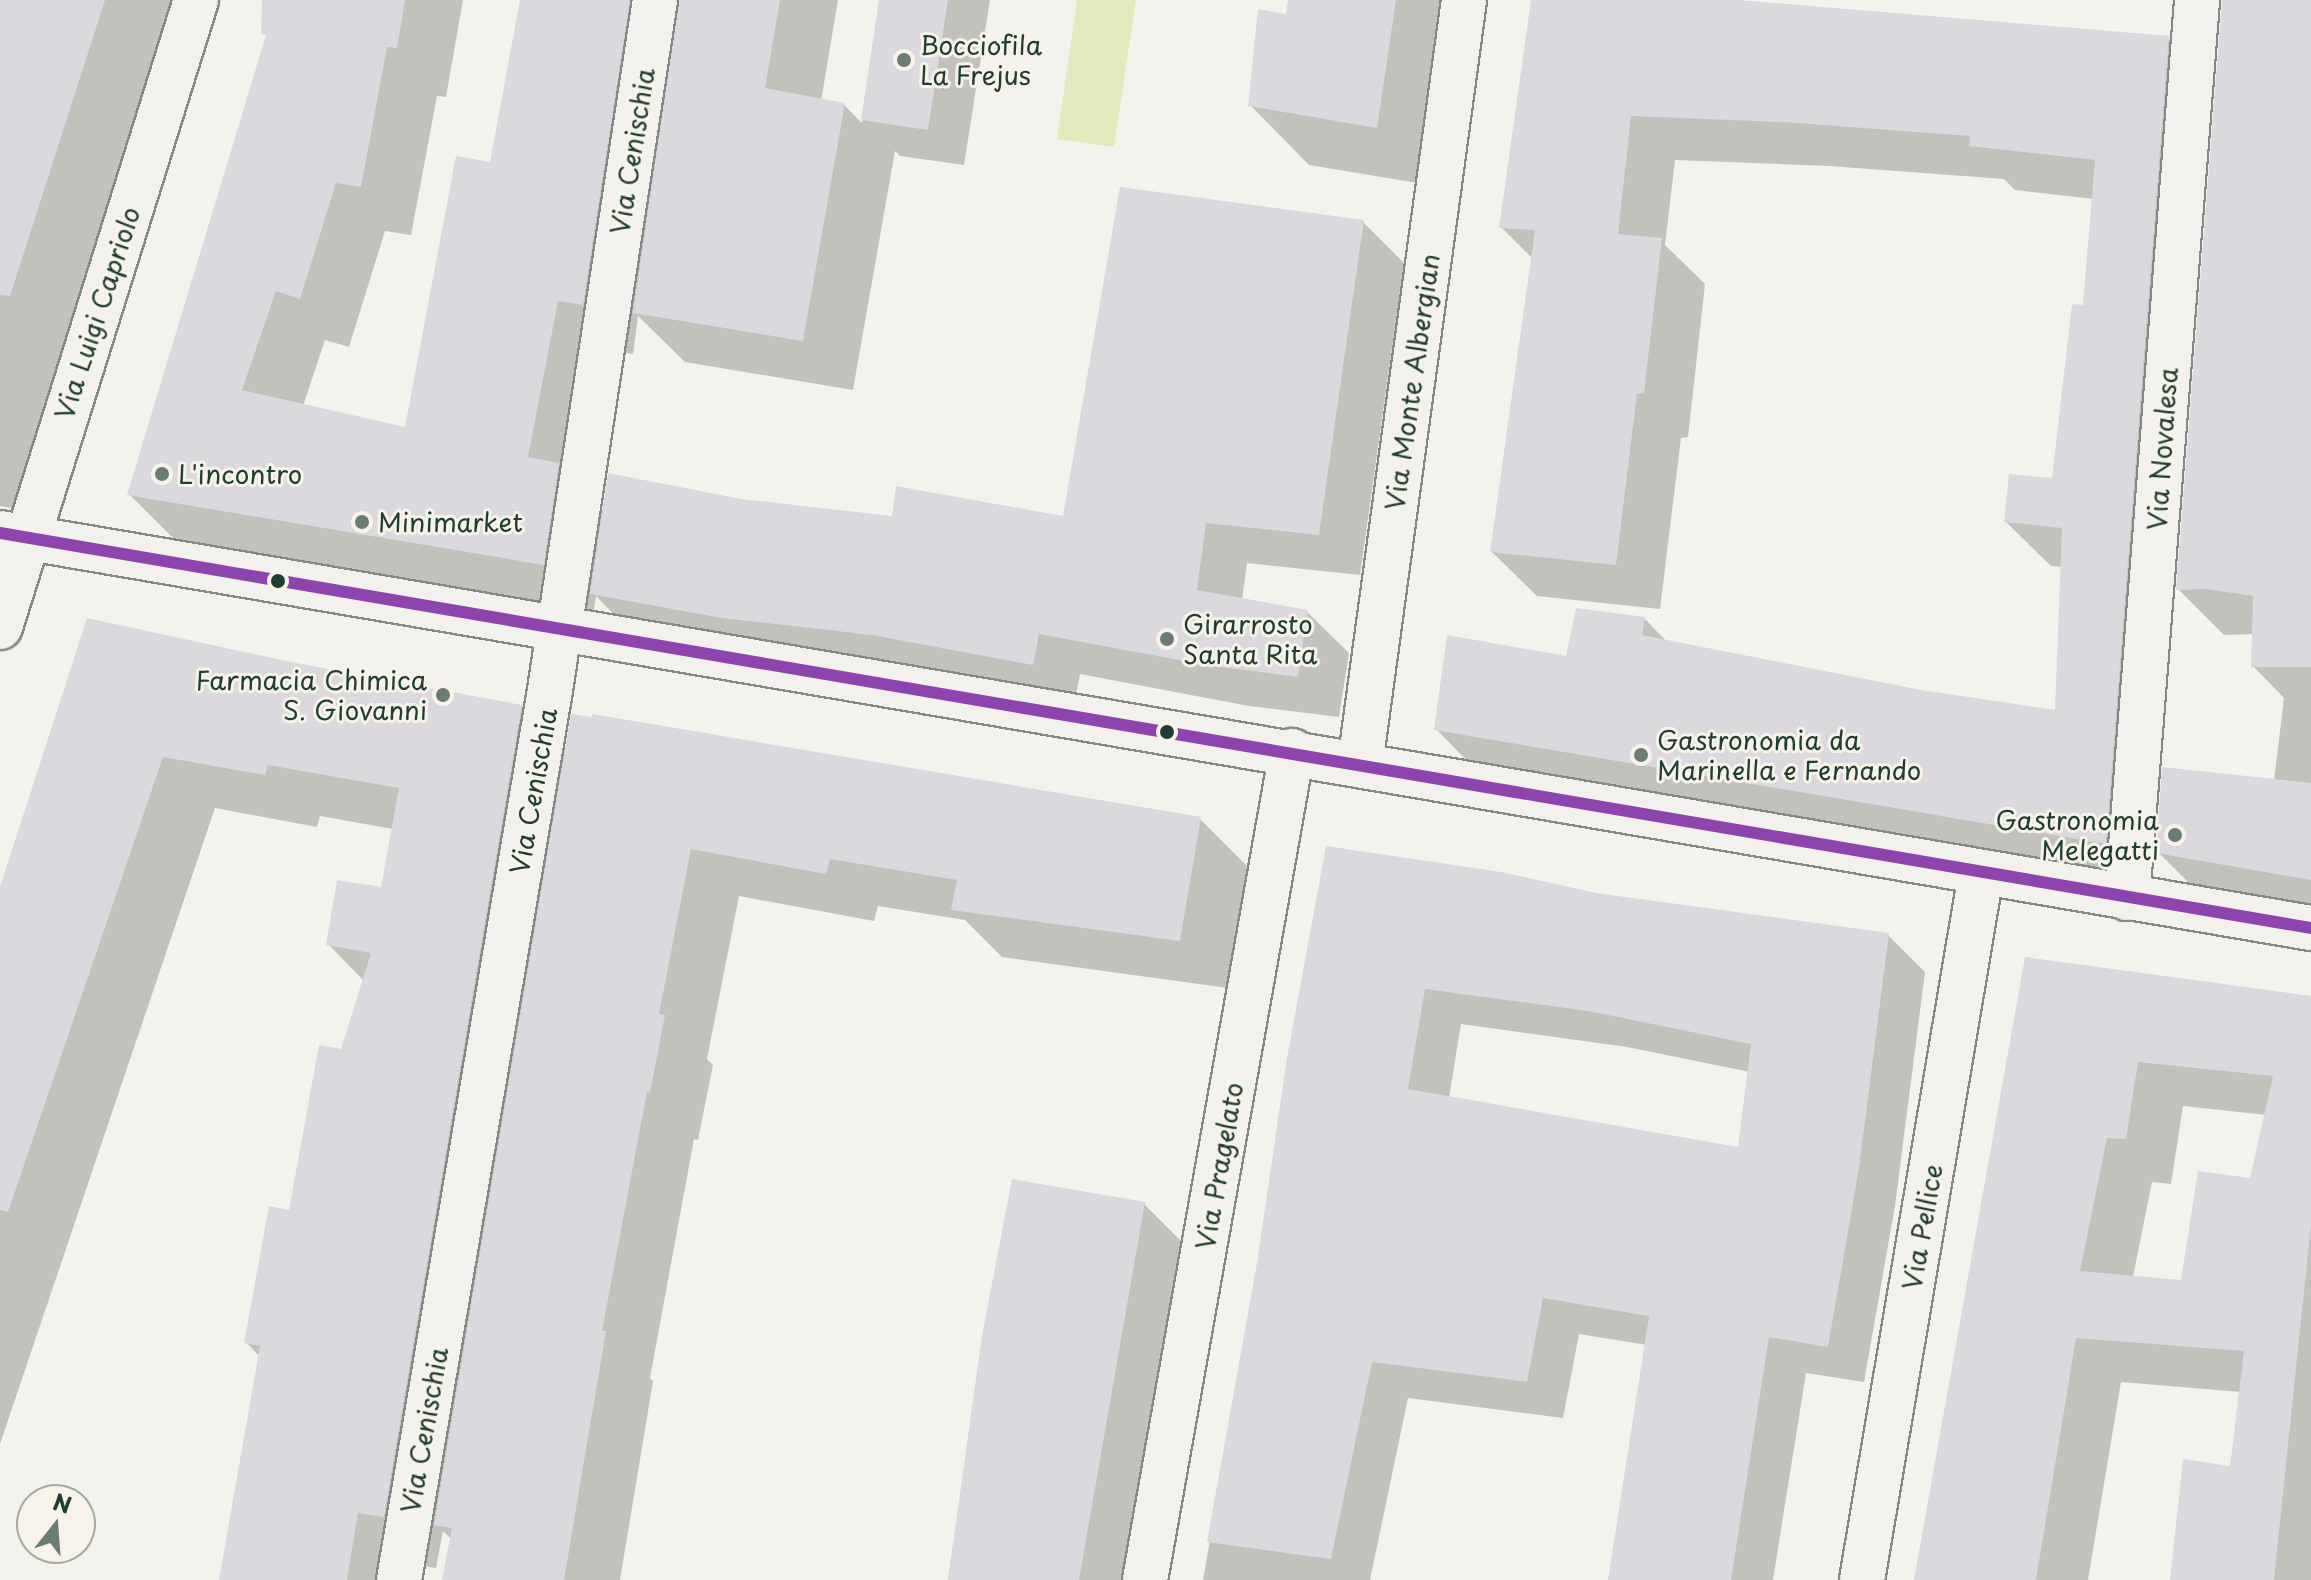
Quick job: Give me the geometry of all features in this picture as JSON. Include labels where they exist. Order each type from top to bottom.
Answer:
[{"type":"street","name":"Via Luigi Capriolo","points":[[0,627],[14,536],[196,0]]},
{"type":"street","name":"Via Cenischia","points":[[399,1580],[560,627],[655,0]]},
{"type":"street","name":"Via Monte Albergian","points":[[1360,764],[1464,0]]},
{"type":"street","name":"Via Novalesa","points":[[2127,898],[2197,0]]},
{"type":"street","points":[[14,536],[1292,751],[1981,874],[2311,928]]},
{"type":"street","name":"Via Pragelato","points":[[1145,1580],[1292,751]]},
{"type":"street","name":"Via Pellice","points":[[1862,1580],[1981,874]]},
{"type":"green space","points":[[1077,0],[1136,0],[1114,147],[1057,139]]},
{"type":"building","points":[[0,0],[105,0],[10,296],[0,295]]},
{"type":"building","points":[[262,0],[405,0],[397,48],[387,47],[361,187],[336,183],[300,299],[276,291],[242,390],[405,427],[456,156],[490,162],[520,0],[630,0],[583,305],[558,301],[528,457],[559,463],[544,565],[127,495],[266,35],[261,35]]},
{"type":"building","points":[[679,0],[780,0],[765,88],[845,103],[803,341],[633,313]]},
{"type":"building","name":"Bocciofila La Frejus","points":[[879,0],[948,0],[928,130],[861,120]]},
{"type":"building","points":[[1288,0],[1396,0],[1377,128],[1248,106],[1258,9],[1286,14]]},
{"type":"building","points":[[1531,0],[1738,0],[2169,36],[2106,844],[1434,730],[1447,635],[1566,656],[1576,608],[1645,617],[1642,635],[1921,690],[2055,710],[2062,528],[2004,522],[2009,474],[2052,478],[2072,304],[2083,305],[2095,160],[1969,146],[1970,136],[1783,122],[1631,116],[1618,234],[1662,238],[1644,393],[1637,394],[1616,565],[1490,552],[1535,230],[1499,228]]},
{"type":"building","points":[[2222,0],[2311,0],[2311,667],[2251,667],[2253,596],[2206,589],[2176,590]]},
{"type":"building","points":[[1120,187],[1364,220],[1319,535],[1206,523],[1197,590],[1308,610],[1298,677],[1206,665],[1039,634],[1033,665],[872,635],[722,618],[590,594],[608,473],[741,499],[892,516],[896,486],[1063,516]]},
{"type":"building","points":[[87,618],[291,662],[522,705],[384,1517],[358,1513],[347,1580],[219,1580],[260,1346],[244,1343],[269,1206],[289,1210],[319,1045],[341,1049],[371,953],[326,945],[337,880],[381,887],[399,788],[268,765],[265,775],[163,757],[8,1212],[0,1210],[0,887]]},
{"type":"building","points":[[571,714],[592,717],[592,714],[1201,817],[1180,941],[951,910],[957,880],[830,859],[826,874],[691,849],[659,1014],[665,1015],[650,1093],[647,1092],[602,1331],[606,1331],[564,1580],[442,1580],[452,1528],[434,1525]]},
{"type":"building","points":[[2162,767],[2311,783],[2311,880],[2156,853]]},
{"type":"building","points":[[1326,846],[1501,872],[1596,893],[1889,933],[1859,1168],[1828,1347],[1769,1337],[1731,1580],[1608,1580],[1649,1316],[1543,1298],[1527,1382],[1372,1362],[1331,1559],[1207,1542],[1257,1263],[1287,1058]],"holes":[[[1425,989],[1588,1011],[1751,1044],[1738,1147],[1408,1089]]]},
{"type":"building","points":[[2025,957],[2311,996],[2311,1224],[2274,1580],[2170,1580],[2183,1459],[2230,1466],[2244,1351],[2076,1338],[2036,1580],[1914,1580]],"holes":[[[2138,1062],[2273,1076],[2250,1178],[2198,1171],[2181,1280],[2080,1271],[2107,1138],[2126,1139]]]},
{"type":"building","points":[[1012,1179],[1145,1202],[1079,1580],[948,1580],[982,1336]]},
{"type":"transit line","points":[[0,533],[2311,928]]},
{"type":"place","name":"Bocciofila La Frejus","points":[[904,60]]},
{"type":"place","name":"L'incontro","points":[[162,474]]},
{"type":"place","name":"Minimarket","points":[[362,522]]},
{"type":"place","name":"Girarrosto Santa Rita","points":[[1167,639]]},
{"type":"place","name":"Farmacia Chimica S. Giovanni","points":[[443,695]]},
{"type":"place","name":"Gastronomia da Marinella e Fernando","points":[[1641,755]]},
{"type":"place","name":"Gastronomia Melegatti","points":[[2175,835]]}]
